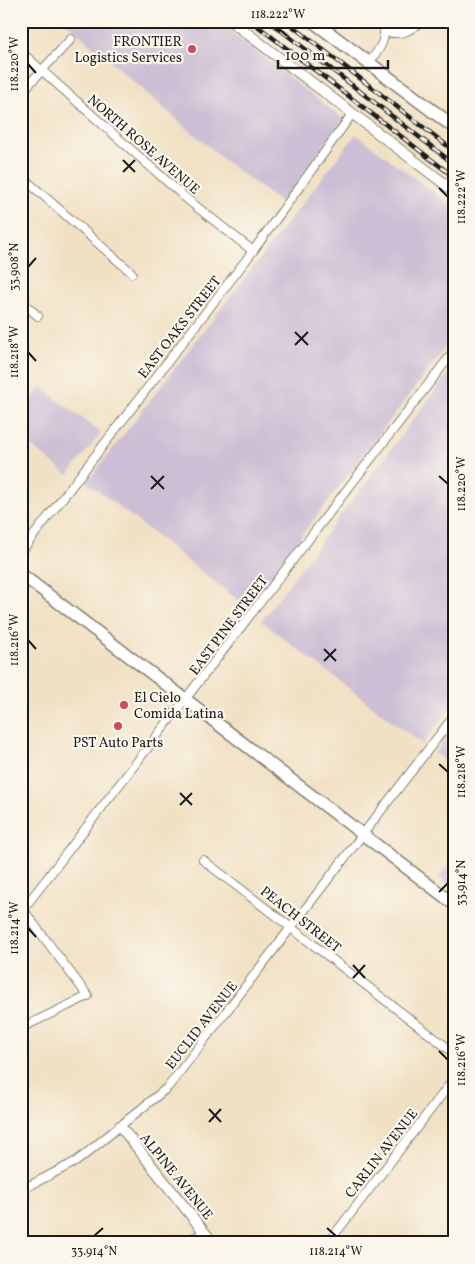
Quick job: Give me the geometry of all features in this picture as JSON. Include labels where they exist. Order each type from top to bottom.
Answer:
[{"type":"main road","points":[[313,21],[454,127]]},
{"type":"main road","points":[[21,574],[454,904]]},
{"type":"street","points":[[231,21],[454,191]]},
{"type":"street","points":[[368,64],[384,41],[384,26],[398,33],[408,30],[420,21]]},
{"type":"street","points":[[21,93],[71,39]]},
{"type":"street","name":"NORTH ROSE AVENUE","points":[[21,52],[188,200],[253,251]]},
{"type":"street","name":"EAST OAKS STREET","points":[[21,552],[253,251],[352,114]]},
{"type":"street","points":[[21,176],[132,273]]},
{"type":"street","points":[[21,300],[38,316]]},
{"type":"street","name":"EAST PINE STREET","points":[[22,910],[187,700],[454,351]]},
{"type":"street","name":"EUCLID AVENUE","points":[[21,1190],[77,1160],[168,1087],[454,716]]},
{"type":"street","name":"PEACH STREET","points":[[203,860],[454,1053]]},
{"type":"street","points":[[21,1028],[88,996],[22,910]]},
{"type":"street","name":"CARLIN AVENUE","points":[[328,1243],[454,1079]]},
{"type":"street","name":"ALPINE AVENUE","points":[[120,1126],[213,1243]]},
{"type":"street","points":[[184,1243],[205,1232]]},
{"type":"shaded area","points":[[64,21],[218,21],[343,119],[281,203],[226,162]]},
{"type":"shaded area","points":[[356,134],[454,208],[454,336],[247,607],[87,482]]},
{"type":"shaded area","points":[[454,366],[454,703],[422,744],[261,621]]},
{"type":"shaded area","points":[[41,387],[101,433],[68,475],[29,444],[21,453],[21,401],[27,404]]},
{"type":"shaded area","points":[[454,727],[454,768],[434,753]]},
{"type":"shaded area","points":[[454,857],[454,889],[439,877]]},
{"type":"railway","points":[[251,21],[454,177]]},
{"type":"railway","points":[[269,21],[454,164]]},
{"type":"railway","points":[[286,21],[454,151]]},
{"type":"place","name":"FRONTIER Logistics Services","points":[[192,49]]},
{"type":"place","name":"El Cielo Comida Latina","points":[[124,705]]},
{"type":"place","name":"PST Auto Parts","points":[[118,726]]}]
